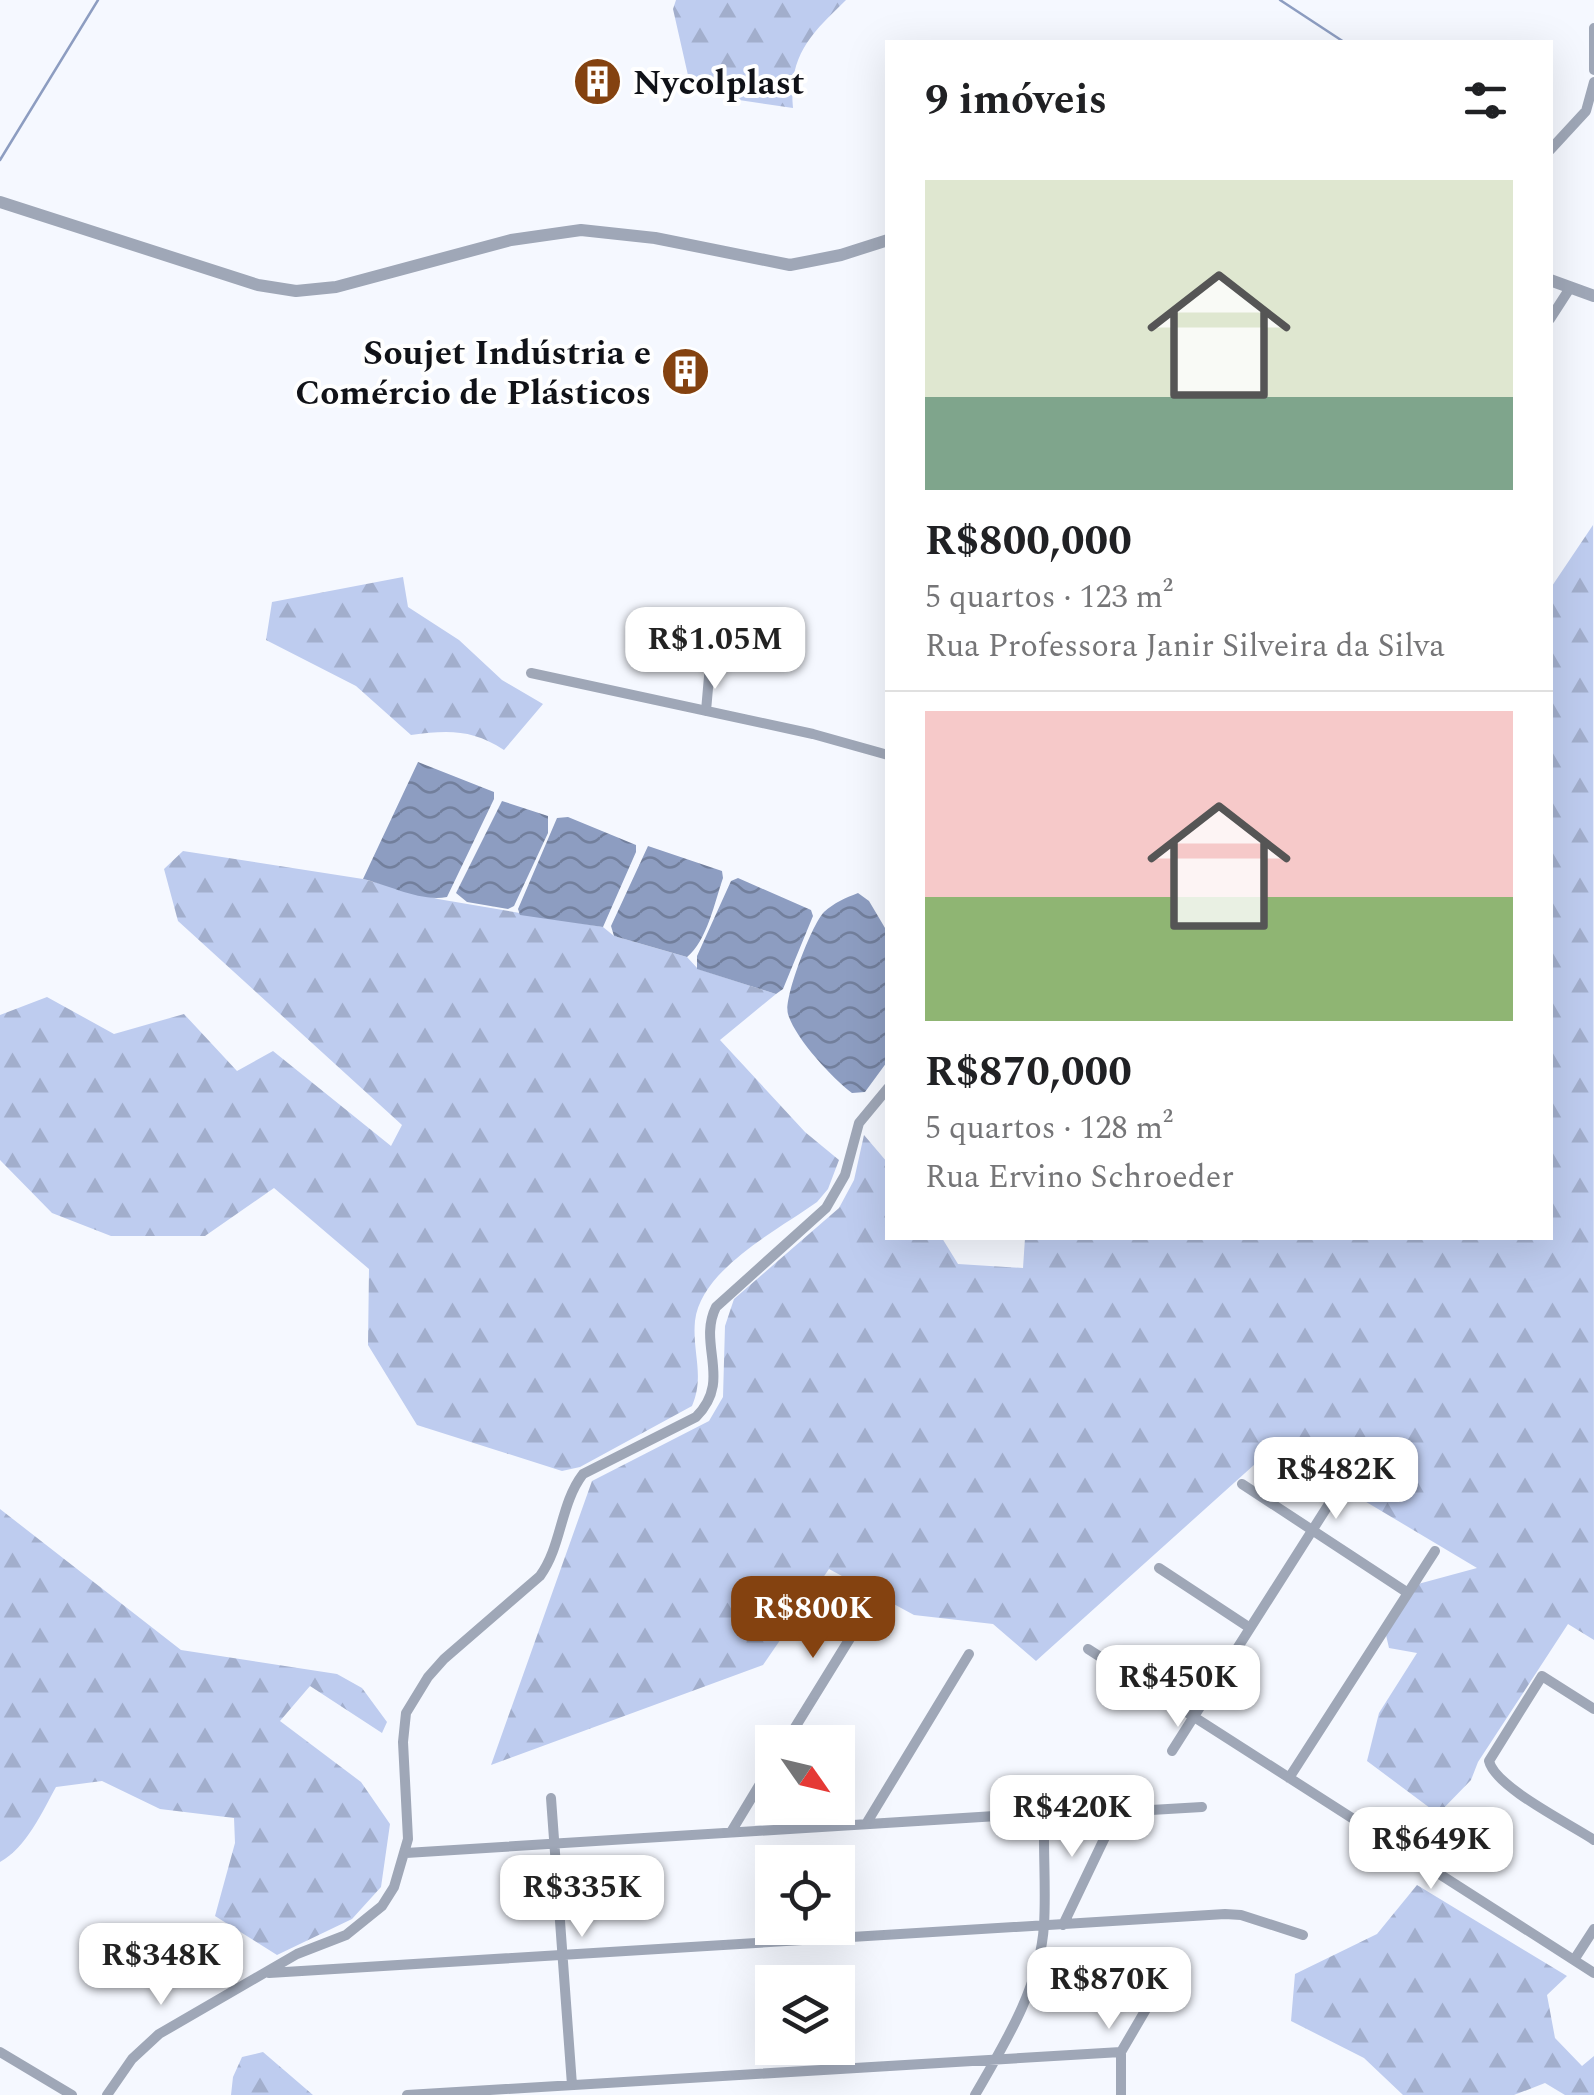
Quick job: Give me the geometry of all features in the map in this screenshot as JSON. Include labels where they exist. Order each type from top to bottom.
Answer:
[{"type":"street","points":[[1594,28],[1594,70]]},
{"type":"street","points":[[1553,147],[1586,112],[1594,82]]},
{"type":"street","points":[[0,202],[258,285],[296,291],[360,282],[511,240],[581,230],[655,238],[790,265],[842,255],[885,241]]},
{"type":"street","points":[[1553,281],[1594,296]]},
{"type":"street","points":[[1553,314],[1570,288]]},
{"type":"street","points":[[706,711],[712,642]]},
{"type":"street","points":[[531,673],[813,734],[885,755]]},
{"type":"street","points":[[107,2095],[144,2046],[175,2024],[297,1954],[346,1935],[389,1897],[406,1853],[403,1726],[419,1689],[444,1660],[540,1576],[549,1564],[574,1486],[583,1474],[696,1416],[704,1408],[714,1386],[711,1327],[716,1307],[826,1208],[845,1175],[859,1122],[885,1092]]},
{"type":"street","points":[[1242,1484],[1408,1593]]},
{"type":"street","points":[[1172,1750],[1336,1494]]},
{"type":"street","points":[[1289,1778],[1436,1551]]},
{"type":"street","points":[[1159,1568],[1250,1628]]},
{"type":"street","points":[[796,1725],[873,1601]]},
{"type":"street","points":[[1088,1649],[1594,1973]]},
{"type":"street","points":[[866,1824],[969,1654]]},
{"type":"street","points":[[1594,1709],[1542,1676],[1491,1754],[1490,1768],[1502,1782],[1594,1840]]},
{"type":"street","points":[[976,2095],[1030,1988],[1044,1927],[1044,1813],[1048,1780]]},
{"type":"street","points":[[731,1832],[755,1792]]},
{"type":"street","points":[[551,1798],[572,2085]]},
{"type":"street","points":[[1063,1926],[1118,1812],[1202,1808]]},
{"type":"street","points":[[406,1853],[1044,1813]]},
{"type":"street","points":[[264,1974],[1225,1914],[1241,1915],[1303,1935]]},
{"type":"street","points":[[1574,1960],[1594,1928]]},
{"type":"street","points":[[1122,2095],[1121,2052],[1159,1987]]},
{"type":"street","points":[[0,2052],[72,2095]]},
{"type":"street","points":[[407,2095],[1121,2052]]},
{"type":"green space","points":[[676,0],[846,0],[804,47],[794,74],[793,108],[692,93],[673,9]]},
{"type":"green space","points":[[1593,525],[1594,1640],[1568,1624],[1478,1762],[1471,1780],[1438,1814],[1367,1761],[1379,1713],[1417,1653],[1389,1648],[1386,1635],[1418,1584],[1477,1568],[1274,1447],[1036,1661],[993,1624],[914,1615],[829,1569],[763,1665],[491,1765],[592,1481],[709,1421],[723,1397],[725,1326],[734,1299],[839,1208],[854,1180],[864,1135],[885,1160],[885,1240],[943,1240],[958,1264],[1023,1268],[1025,1240],[1553,1240],[1553,585]]},
{"type":"green space","points":[[403,577],[408,607],[459,640],[502,680],[543,704],[504,750],[481,738],[459,733],[411,735],[356,686],[266,640],[272,602]]},
{"type":"green space","points":[[183,851],[363,879],[438,899],[603,927],[614,936],[687,957],[698,969],[776,994],[720,1040],[805,1132],[839,1160],[828,1189],[817,1202],[726,1268],[700,1302],[695,1321],[698,1384],[692,1406],[580,1467],[562,1471],[417,1425],[368,1345],[369,1269],[274,1188],[205,1236],[111,1236],[52,1213],[0,1160],[0,1015],[47,997],[114,1034],[184,1014],[237,1071],[273,1051],[391,1146],[402,1125],[178,921],[164,869]]},
{"type":"green space","points":[[0,1509],[181,1650],[337,1674],[362,1688],[387,1722],[382,1733],[310,1686],[280,1721],[361,1782],[390,1824],[381,1887],[352,1919],[277,1955],[215,1916],[235,1843],[234,1818],[160,1809],[102,1781],[56,1787],[26,1838],[0,1862]]},
{"type":"green space","points":[[1417,1885],[1567,1976],[1547,1995],[1555,2038],[1582,2066],[1594,2056],[1594,2095],[1565,2095],[1545,2083],[1514,2095],[1403,2095],[1364,2058],[1291,2021],[1295,1974],[1377,1934]]},
{"type":"green space","points":[[263,2052],[313,2095],[231,2095],[233,2077],[242,2057]]},
{"type":"water","points":[[418,762],[494,792],[447,897],[415,895],[363,879]]},
{"type":"water","points":[[502,801],[548,816],[548,833],[514,906],[508,909],[467,902],[456,893]]},
{"type":"water","points":[[568,817],[636,845],[603,927],[520,915],[518,909],[557,818]]},
{"type":"water","points":[[648,846],[722,871],[705,931],[687,957],[614,936],[611,926]]},
{"type":"water","points":[[738,878],[811,910],[813,916],[783,989],[776,994],[697,969],[697,956],[731,881]]},
{"type":"water","points":[[858,893],[869,901],[885,928],[885,1065],[865,1092],[852,1093],[806,1046],[788,1014],[790,993],[813,931],[824,912]]},
{"type":"waterway","points":[[0,160],[98,0]]},
{"type":"waterway","points":[[1280,0],[1341,40]]},
{"type":"place","name":"Nycolplast","points":[[598,82]]},
{"type":"place","name":"Soujet Indústria e Comércio de Plásticos","points":[[686,372]]}]
